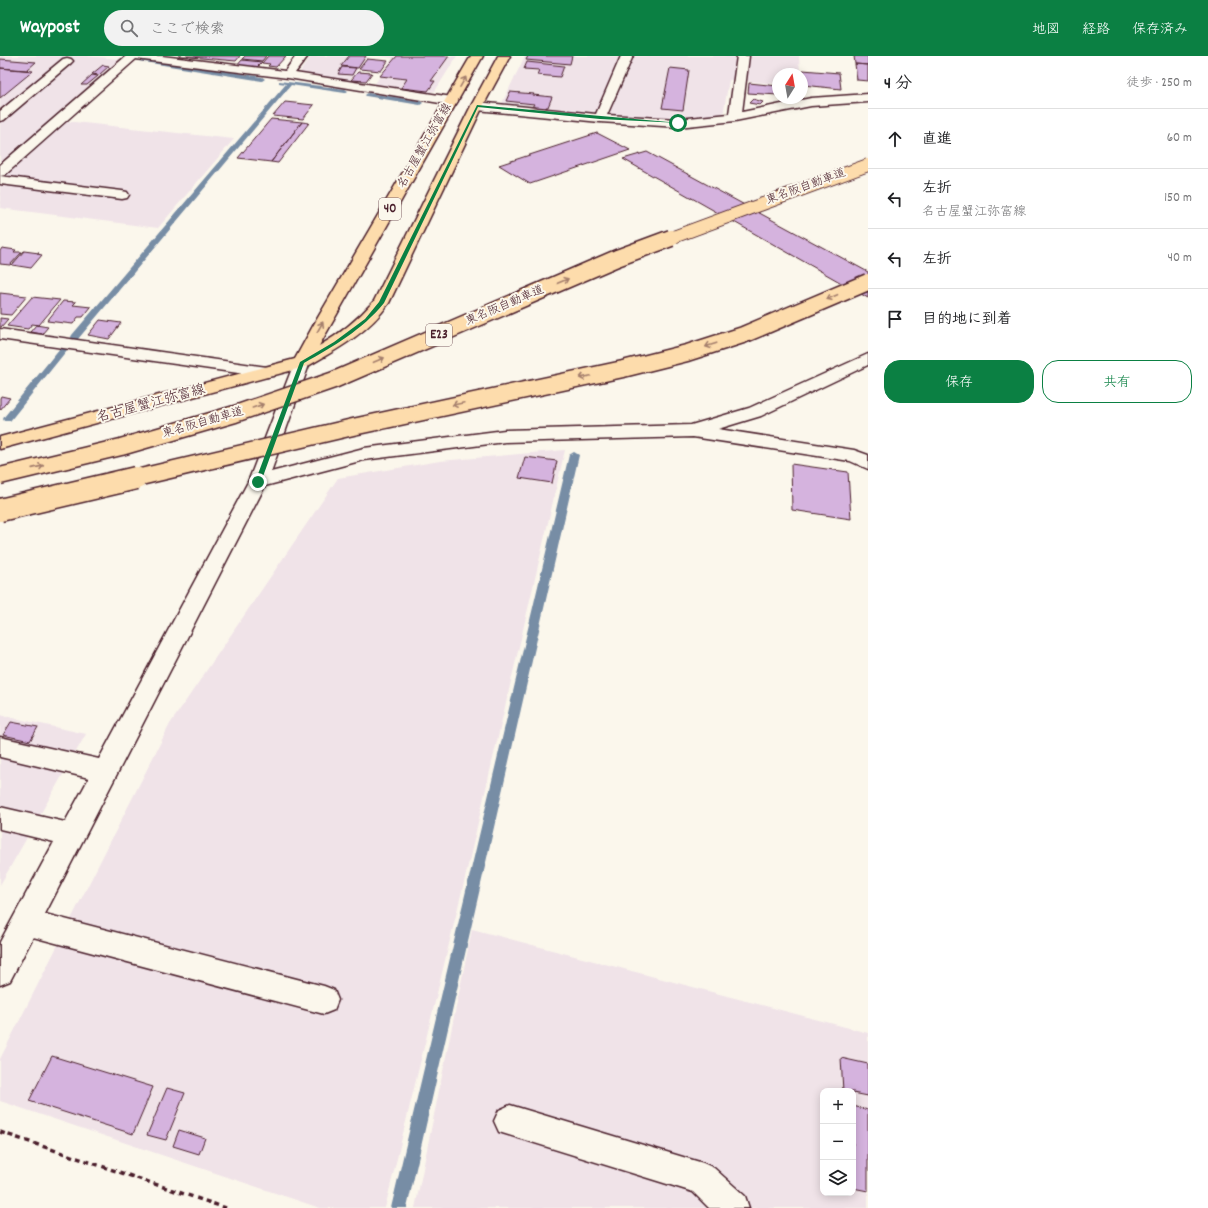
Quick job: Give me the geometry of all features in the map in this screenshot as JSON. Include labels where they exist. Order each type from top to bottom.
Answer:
[{"type":"main road","name":"名古屋蟹江弥富線","points":[[302,362],[321,326],[477,56]]},
{"type":"main road","name":"名古屋蟹江弥富線","points":[[0,443],[302,362],[336,343],[360,325],[381,303],[477,106],[504,56]]},
{"type":"main road","name":"東名阪自動車道","points":[[0,476],[121,447],[205,423],[334,380],[617,258],[868,165]]},
{"type":"main road","points":[[0,510],[353,427],[623,369],[686,353],[743,335],[868,282]]},
{"type":"street","points":[[0,172],[134,56],[288,75],[452,101]]},
{"type":"street","points":[[288,75],[302,56]]},
{"type":"street","points":[[600,118],[627,56]]},
{"type":"street","points":[[735,117],[743,56]]},
{"type":"street","points":[[0,117],[66,61]]},
{"type":"street","points":[[477,106],[600,118],[678,123],[735,117],[811,102],[868,98]]},
{"type":"street","points":[[0,180],[122,195]]},
{"type":"street","points":[[0,334],[267,372]]},
{"type":"street","points":[[692,431],[755,412],[868,359]]},
{"type":"street","points":[[0,971],[258,482],[302,362]]},
{"type":"street","points":[[258,482],[364,454],[505,436],[692,431],[854,456],[868,463]]},
{"type":"street","points":[[0,747],[106,771]]},
{"type":"street","points":[[0,818],[72,834]]},
{"type":"street","points":[[26,922],[324,1000]]},
{"type":"street","points":[[510,1121],[703,1179],[733,1208]]},
{"type":"path","points":[[0,1132],[226,1208]]},
{"type":"shaded area","points":[[0,56],[85,56],[120,59],[0,163]]},
{"type":"shaded area","points":[[311,56],[368,56],[349,81],[299,73]]},
{"type":"shaded area","points":[[377,56],[457,56],[435,91],[426,93],[374,85],[393,58]]},
{"type":"shaded area","points":[[525,56],[799,56],[800,68],[772,68],[772,84],[729,80],[723,115],[663,120],[501,105]]},
{"type":"shaded area","points":[[65,121],[234,139],[158,228],[0,208],[0,179]]},
{"type":"shaded area","points":[[565,450],[466,874],[385,1208],[320,1208],[0,1101],[0,1059],[170,724],[338,478],[440,461]]},
{"type":"shaded area","points":[[0,715],[86,734],[0,885]]},
{"type":"shaded area","points":[[472,929],[868,1033],[868,1208],[415,1208]]},
{"type":"building","points":[[179,56],[240,56],[236,61]]},
{"type":"building","points":[[245,56],[266,56],[262,61],[242,59]]},
{"type":"building","points":[[268,56],[286,56],[276,67],[268,66],[270,64],[262,63]]},
{"type":"building","points":[[349,56],[366,56],[358,68],[341,66]]},
{"type":"building","points":[[397,56],[449,56],[431,81],[435,81],[428,91],[401,88],[407,79],[380,76]]},
{"type":"building","points":[[528,56],[572,56],[570,64],[526,60]]},
{"type":"building","points":[[854,56],[868,56],[868,65],[855,64]]},
{"type":"building","points":[[0,59],[36,62],[27,70],[0,68]]},
{"type":"building","points":[[367,59],[388,61],[381,71],[359,69]]},
{"type":"building","points":[[242,60],[262,62],[256,68],[236,67]]},
{"type":"building","points":[[527,62],[564,66],[560,77],[537,75],[539,70],[524,69]]},
{"type":"building","points":[[855,64],[868,65],[868,81],[857,80]]},
{"type":"building","points":[[103,65],[109,66],[99,75],[92,74]]},
{"type":"building","points":[[342,67],[356,68],[352,75],[338,74]]},
{"type":"building","points":[[0,68],[33,71],[0,98]]},
{"type":"building","points":[[670,68],[689,70],[683,110],[662,108]]},
{"type":"building","points":[[808,70],[839,73],[841,89],[808,86]]},
{"type":"building","points":[[358,72],[372,73],[366,81],[351,80]]},
{"type":"building","points":[[92,75],[98,76],[87,85],[81,85]]},
{"type":"building","points":[[749,83],[772,85],[772,95],[748,93]]},
{"type":"building","points":[[510,92],[552,97],[546,109],[532,107],[534,104],[506,101]]},
{"type":"building","points":[[753,99],[763,102],[760,105],[749,103]]},
{"type":"building","points":[[285,102],[314,105],[303,119],[273,116]]},
{"type":"building","points":[[271,119],[302,122],[271,162],[238,158]]},
{"type":"building","points":[[302,122],[309,123],[278,163],[271,162]]},
{"type":"building","points":[[597,133],[630,150],[530,184],[499,165]]},
{"type":"building","points":[[647,152],[868,272],[868,298],[623,159]]},
{"type":"building","points":[[2,248],[16,250],[14,252],[22,252],[10,265],[0,264],[0,251]]},
{"type":"building","points":[[24,251],[39,253],[37,254],[42,255],[31,268],[12,265]]},
{"type":"building","points":[[0,293],[27,296],[11,315],[0,314]]},
{"type":"building","points":[[32,297],[60,300],[39,325],[32,324],[28,329],[7,326]]},
{"type":"building","points":[[63,301],[76,302],[73,305],[91,307],[83,317],[78,317],[73,324],[47,321]]},
{"type":"building","points":[[0,318],[8,319],[1,327],[0,327]]},
{"type":"building","points":[[100,320],[121,323],[109,339],[88,335]]},
{"type":"building","points":[[36,325],[48,327],[42,334],[30,332]]},
{"type":"building","points":[[1,396],[10,398],[0,410],[0,398]]},
{"type":"building","points":[[525,457],[557,461],[552,483],[519,478]]},
{"type":"building","points":[[791,464],[848,472],[851,519],[792,510]]},
{"type":"building","points":[[11,722],[38,727],[30,741],[3,735]]},
{"type":"building","points":[[52,1056],[153,1087],[133,1134],[29,1101]]},
{"type":"building","points":[[841,1058],[868,1064],[868,1096],[856,1094],[856,1088],[843,1088]]},
{"type":"building","points":[[167,1088],[185,1093],[166,1140],[147,1135]]},
{"type":"building","points":[[856,1107],[868,1110],[868,1191],[856,1189]]},
{"type":"building","points":[[179,1130],[205,1138],[199,1154],[173,1146]]},
{"type":"waterway","points":[[140,60],[262,79]]},
{"type":"waterway","points":[[281,82],[290,83]]},
{"type":"waterway","points":[[75,337],[290,83]]},
{"type":"waterway","points":[[290,83],[345,91]]},
{"type":"waterway","points":[[368,95],[420,103]]},
{"type":"waterway","points":[[7,419],[63,350]]},
{"type":"waterway","points":[[399,1208],[574,455]]},
{"type":"route","points":[[258,482],[302,362],[336,343],[366,320],[381,303],[477,106],[600,118],[678,123]]}]
